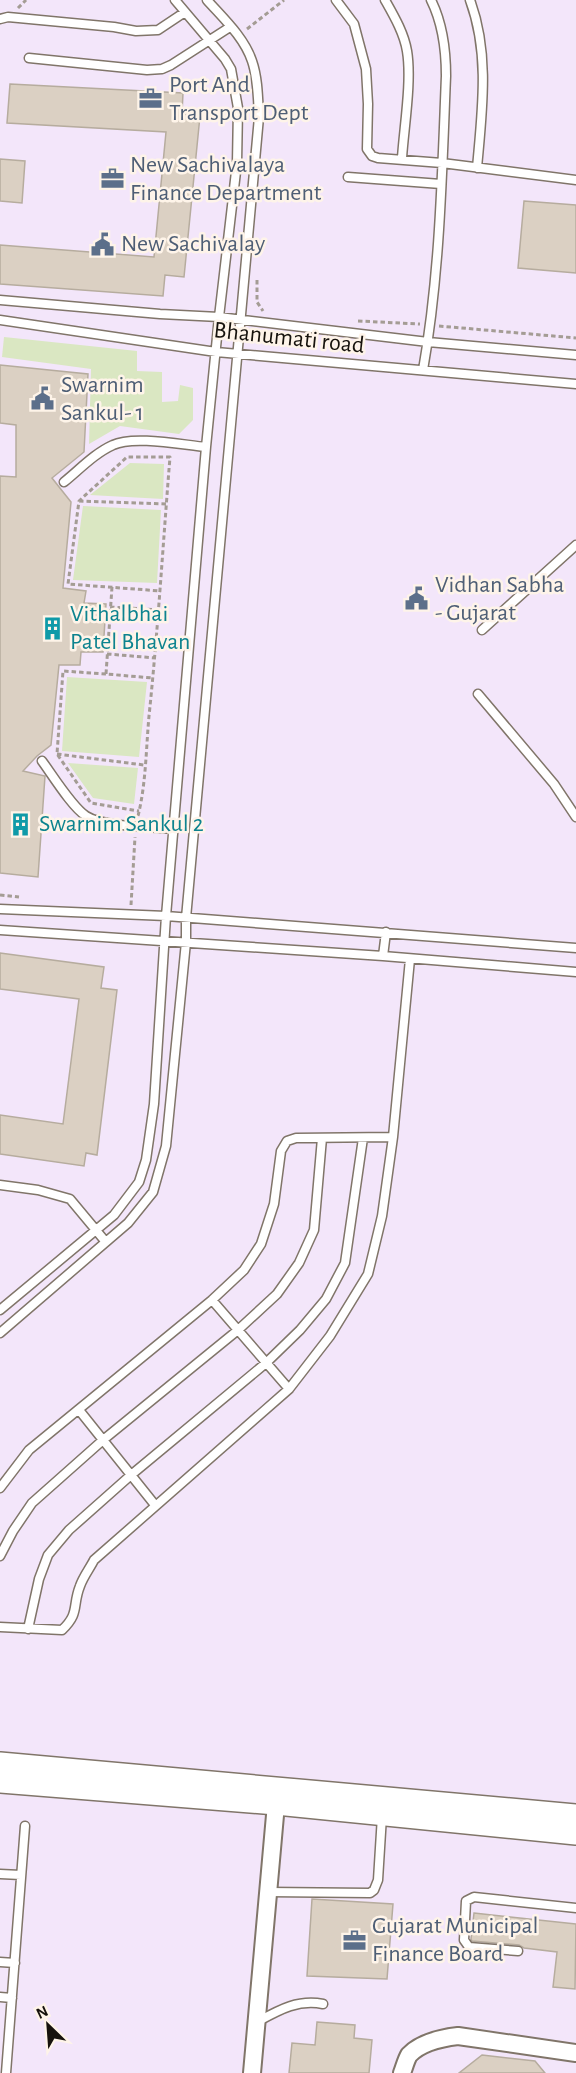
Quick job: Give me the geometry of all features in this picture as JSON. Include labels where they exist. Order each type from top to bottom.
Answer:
[{"type":"street","points":[[0,1763],[274,1796],[419,1809],[576,1815]]},
{"type":"street","points":[[0,1782],[274,1796],[382,1814],[419,1809],[576,1834]]},
{"type":"street","points":[[252,2073],[274,1796]]},
{"type":"street","points":[[402,2073],[409,2056],[424,2045],[440,2038],[458,2036],[576,2053]]},
{"type":"lane","points":[[0,1310],[97,1230],[128,1199],[139,1182],[146,1160],[154,1104],[166,916],[206,447],[237,163],[238,108],[231,69],[176,0]]},
{"type":"lane","points":[[0,1333],[128,1223],[153,1192],[166,1146],[186,942],[186,918],[258,106],[252,61],[244,44],[207,0]]},
{"type":"lane","points":[[336,0],[354,24],[366,69],[367,149],[372,156],[442,162],[576,180]]},
{"type":"lane","points":[[386,0],[407,50],[408,75],[402,158]]},
{"type":"lane","points":[[423,370],[436,269],[446,50],[440,23],[431,0]]},
{"type":"lane","points":[[470,0],[477,20],[483,57],[477,168]]},
{"type":"lane","points":[[0,19],[8,17],[136,31],[158,30],[185,12]]},
{"type":"lane","points":[[29,58],[147,70],[162,69],[230,27]]},
{"type":"lane","points":[[348,177],[441,184]]},
{"type":"lane","name":"Bhanumati road","points":[[0,300],[219,317],[428,342],[576,355]]},
{"type":"lane","name":"Bhanumati road","points":[[0,320],[216,351],[576,384]]},
{"type":"lane","points":[[64,482],[101,452],[114,444],[128,440],[206,447]]},
{"type":"lane","points":[[482,630],[576,545]]},
{"type":"lane","points":[[478,694],[554,784],[576,817]]},
{"type":"lane","points":[[42,761],[77,807],[97,822],[174,829]]},
{"type":"lane","points":[[0,909],[166,916],[576,948]]},
{"type":"lane","points":[[0,930],[383,956],[576,972]]},
{"type":"lane","points":[[383,956],[386,932]]},
{"type":"lane","points":[[0,1628],[62,1630],[72,1621],[80,1587],[94,1560],[289,1389],[330,1336],[368,1274],[382,1216],[393,1137],[410,959]]},
{"type":"lane","points":[[0,1488],[29,1450],[212,1300],[244,1270],[261,1244],[274,1204],[281,1150],[287,1141],[296,1138],[393,1137]]},
{"type":"lane","points":[[0,1556],[32,1503],[103,1440],[238,1330],[277,1294],[299,1263],[314,1230],[322,1138]]},
{"type":"lane","points":[[28,1629],[39,1579],[48,1555],[69,1530],[266,1362],[300,1330],[326,1299],[345,1263],[363,1138]]},
{"type":"lane","points":[[0,1185],[38,1190],[70,1199],[105,1241]]},
{"type":"lane","points":[[212,1300],[289,1389]]},
{"type":"lane","points":[[79,1410],[155,1505]]},
{"type":"lane","points":[[268,1892],[370,1893],[374,1890],[378,1880],[382,1814]]},
{"type":"lane","points":[[6,2073],[4,2051],[12,1998],[25,1826]]},
{"type":"lane","points":[[0,1874],[21,1875]]},
{"type":"lane","points":[[518,1951],[469,1947],[464,1940],[466,1901],[474,1897],[576,1908]]},
{"type":"lane","points":[[0,1962],[15,1963]]},
{"type":"lane","points":[[0,1997],[12,1998]]},
{"type":"lane","points":[[256,2022],[290,2005],[312,2001],[323,2004]]},
{"type":"path","points":[[247,30],[284,0]]},
{"type":"path","points":[[240,22],[251,37]]},
{"type":"path","points":[[257,280],[258,302],[265,314]]},
{"type":"path","points":[[358,321],[576,338]]},
{"type":"path","points":[[131,908],[136,826],[156,658],[160,610],[166,504],[170,457],[128,457],[79,501],[68,584],[161,591]]},
{"type":"path","points":[[79,501],[166,504]]},
{"type":"path","points":[[106,674],[112,587]]},
{"type":"path","points":[[110,607],[160,610]]},
{"type":"path","points":[[107,654],[156,658]]},
{"type":"path","points":[[139,811],[91,803],[57,754],[63,671],[153,678]]},
{"type":"path","points":[[57,754],[144,765]]},
{"type":"path","points":[[0,895],[24,897]]},
{"type":"shaded area","points":[[0,0],[576,0],[576,2073],[0,2073]]},
{"type":"green space","points":[[4,337],[137,351],[137,371],[162,372],[162,402],[178,401],[180,385],[193,388],[193,420],[179,434],[120,426],[89,444],[91,369],[2,357]]},
{"type":"green space","points":[[130,463],[164,464],[163,499],[90,495]]},
{"type":"green space","points":[[83,506],[161,510],[157,583],[73,580]]},
{"type":"green space","points":[[67,677],[147,682],[139,757],[62,751]]},
{"type":"green space","points":[[68,763],[138,768],[134,804],[93,798]]},
{"type":"building","points":[[10,84],[183,93],[182,114],[200,116],[184,277],[165,275],[163,296],[0,284],[0,245],[154,257],[166,132],[7,123]]},
{"type":"building","points":[[0,159],[25,161],[22,203],[0,201]]},
{"type":"building","points":[[524,201],[576,205],[576,273],[518,268]]},
{"type":"building","name":"Vithalbhai Patel Bhavan","points":[[0,365],[88,374],[84,452],[52,478],[71,502],[63,588],[86,591],[84,603],[106,604],[103,652],[81,652],[80,665],[59,665],[51,745],[23,771],[45,776],[38,877],[0,873],[0,476],[16,477],[16,425],[0,423]]},
{"type":"building","points":[[0,953],[104,967],[101,988],[117,990],[97,1155],[86,1153],[84,1166],[0,1154],[0,1115],[63,1124],[79,999],[0,989]]},
{"type":"building","points":[[312,1899],[393,1904],[387,1979],[307,1976]]},
{"type":"building","points":[[474,1913],[576,1924],[575,1989],[553,1987],[557,1952],[524,1948],[519,1945],[472,1941]]},
{"type":"building","points":[[317,2022],[355,2025],[354,2038],[372,2040],[369,2073],[289,2073],[292,2043],[315,2045]]},
{"type":"building","points":[[482,2055],[535,2061],[545,2073],[459,2073]]},
{"type":"place","name":"Port And Transport Dept","points":[[151,99]]},
{"type":"place","name":"New Sachivalaya Finance Department","points":[[112,179]]},
{"type":"place","name":"New Sachivalay","points":[[103,244]]},
{"type":"place","name":"Swarnim Sankul- 1","points":[[43,399]]},
{"type":"place","name":"Vidhan Sabha - Gujarat","points":[[417,599]]},
{"type":"place","name":"Vithalbhai Patel Bhavan","points":[[52,628]]},
{"type":"place","name":"Swarnim Sankul 2","points":[[21,824]]},
{"type":"place","name":"Gujarat Municipal Finance Board","points":[[354,1940]]}]
